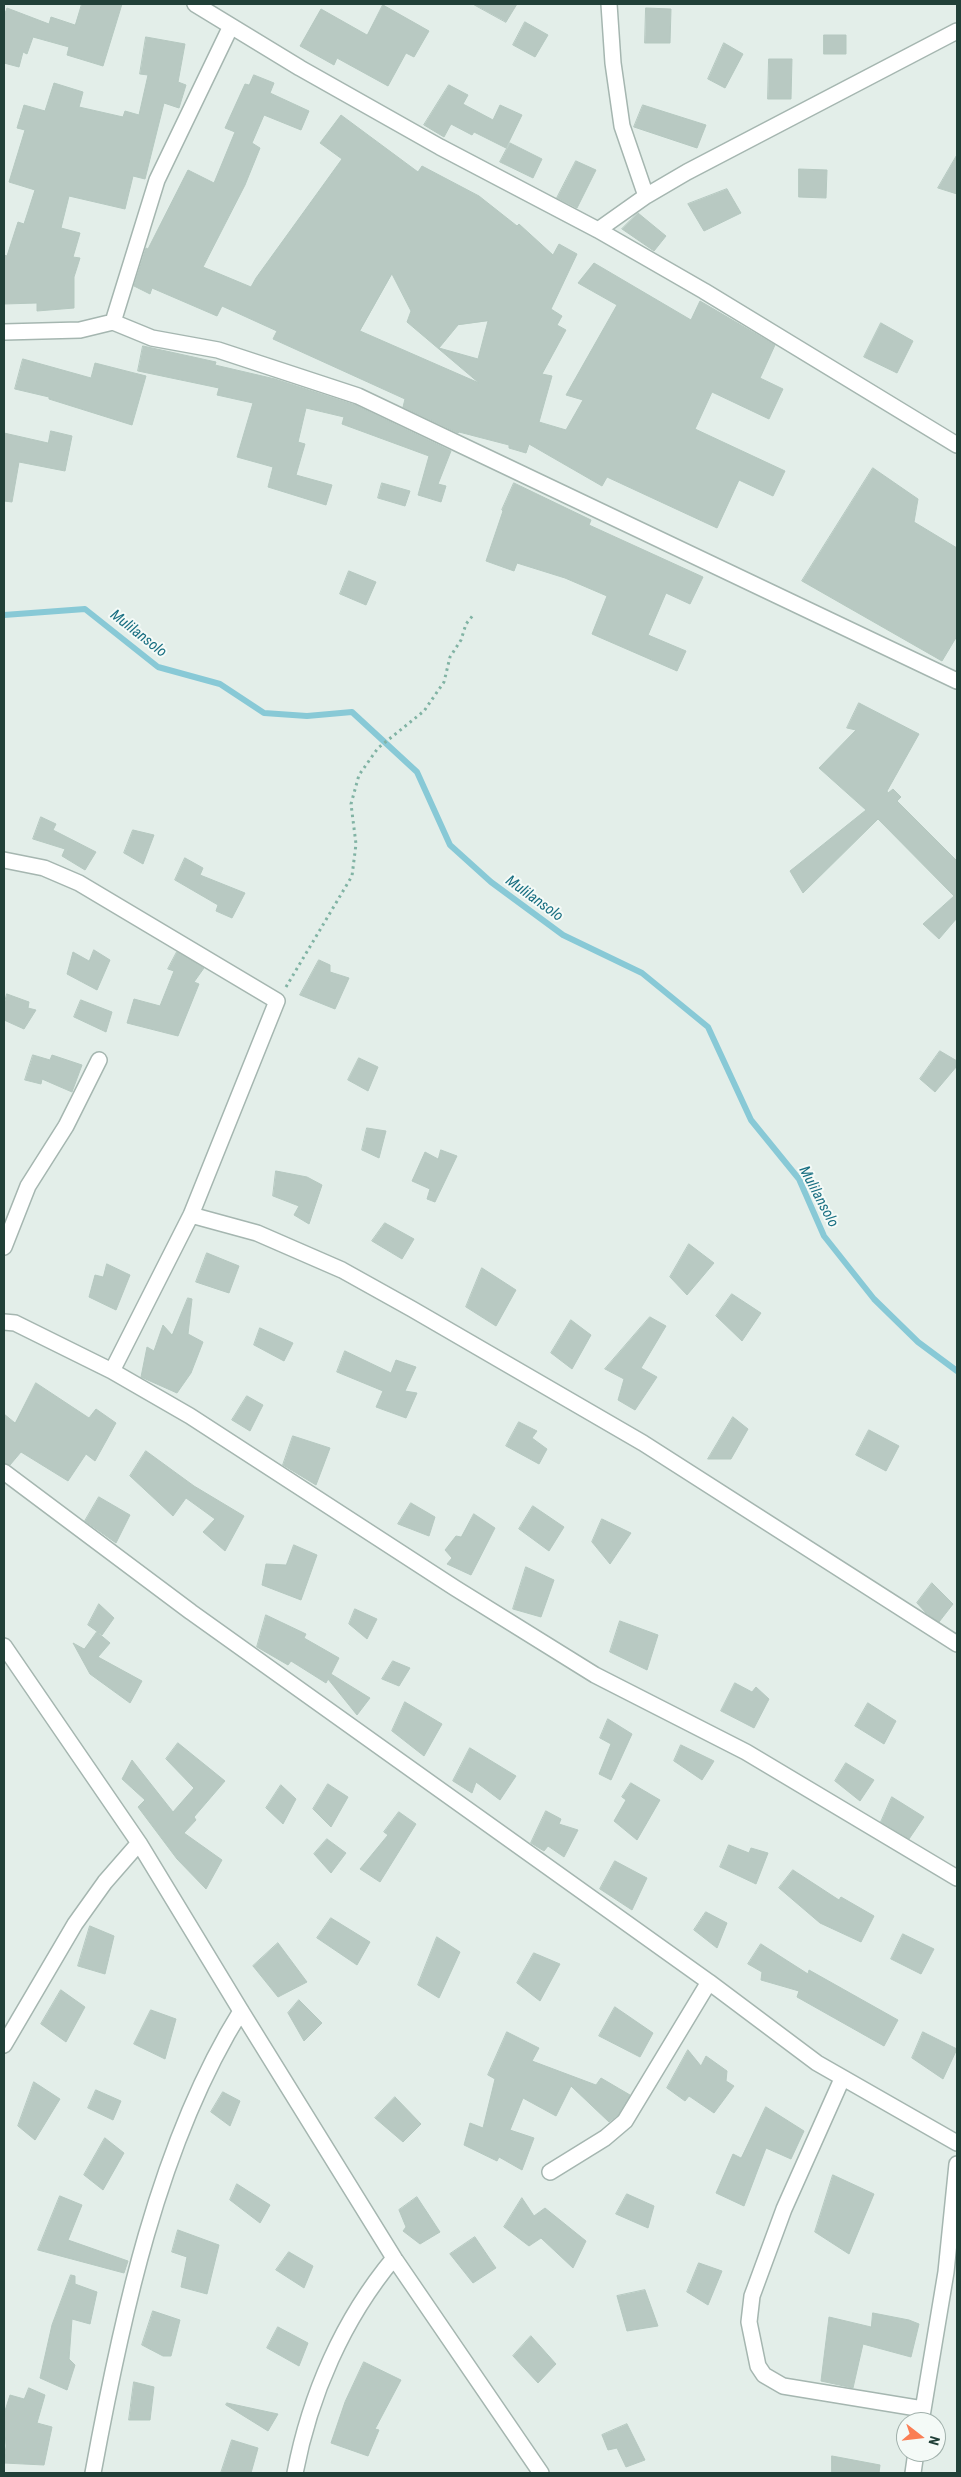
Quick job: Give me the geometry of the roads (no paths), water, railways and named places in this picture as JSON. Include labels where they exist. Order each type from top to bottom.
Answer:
[{"type":"street","points":[[195,4],[440,147],[598,230],[704,291],[957,445]]},
{"type":"street","points":[[609,4],[613,63],[622,126],[646,196]]},
{"type":"street","points":[[113,322],[157,180],[231,26]]},
{"type":"street","points":[[598,230],[646,196],[687,172],[957,31]]},
{"type":"street","points":[[4,332],[80,330],[113,322],[152,338],[218,350],[358,396],[957,681]]},
{"type":"street","points":[[4,860],[44,868],[79,883],[277,1001],[191,1215],[112,1371]]},
{"type":"street","points":[[4,1248],[28,1186],[66,1126],[98,1060]]},
{"type":"street","points":[[191,1215],[257,1233],[342,1270],[412,1309],[643,1443],[957,1644]]},
{"type":"street","points":[[4,1322],[15,1323],[112,1371],[190,1416],[456,1588],[595,1675],[746,1752],[957,1878]]},
{"type":"street","points":[[4,1472],[191,1612],[842,2079],[957,2143]]},
{"type":"street","points":[[4,1646],[139,1843],[394,2258],[541,2473]]},
{"type":"street","points":[[4,2045],[75,1924],[105,1882],[139,1843]]},
{"type":"street","points":[[550,2172],[605,2138],[625,2121],[709,1982]]},
{"type":"street","points":[[93,2473],[130,2297],[166,2176],[186,2115],[225,2037],[241,2011]]},
{"type":"street","points":[[842,2079],[784,2209],[752,2296],[749,2322],[753,2346],[758,2366],[764,2376],[784,2386],[904,2412]]},
{"type":"street","points":[[923,2412],[946,2272],[957,2164]]},
{"type":"street","points":[[295,2473],[310,2411],[327,2367],[361,2302],[394,2258]]},
{"type":"waterway","name":"Mulilansolo","points":[[4,615],[85,609],[158,667],[220,684],[264,713],[307,716],[352,712],[417,772],[450,845],[491,882],[563,935],[642,973],[708,1027],[751,1120],[799,1179],[824,1236],[874,1299],[918,1342],[957,1371]]}]
